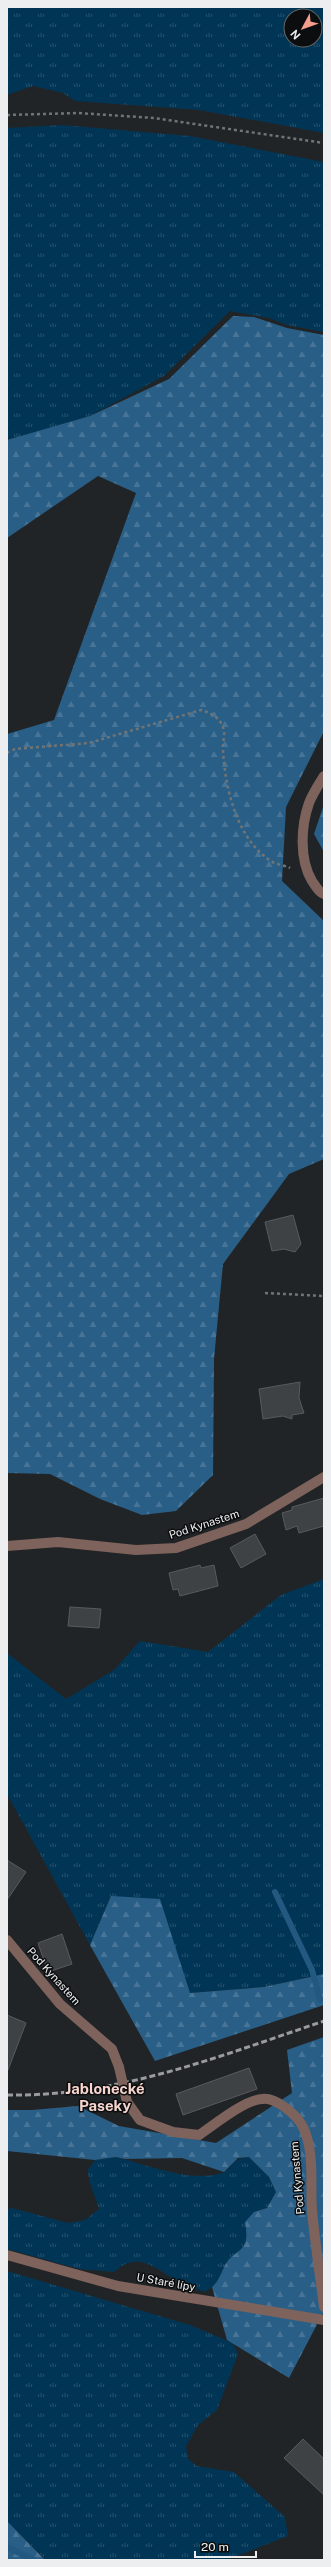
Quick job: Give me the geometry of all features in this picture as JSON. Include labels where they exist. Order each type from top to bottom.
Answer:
[{"type":"street","points":[[324,776],[309,802],[304,826],[303,855],[309,876],[320,893],[324,894]]},
{"type":"street","name":"Pod Kynastem","points":[[7,1546],[58,1542],[136,1550],[176,1548],[246,1524],[324,1477]]},
{"type":"street","name":"Pod Kynastem","points":[[7,1940],[60,2004],[112,2049],[119,2067],[127,2102],[140,2120],[173,2132],[199,2135],[245,2105],[262,2099],[274,2102],[295,2116],[303,2128],[309,2150],[312,2211],[324,2307]]},
{"type":"street","name":"U Staré lípy","points":[[7,2255],[118,2286],[324,2320]]},
{"type":"path","points":[[7,115],[78,113],[154,118],[324,143]]},
{"type":"path","points":[[7,753],[16,749],[88,743],[201,710],[211,713],[218,719],[224,731],[223,749],[230,797],[241,827],[268,860],[309,876]]},
{"type":"path","points":[[265,1293],[324,1296]]},
{"type":"green space","points":[[7,7],[324,7],[324,133],[199,110],[75,101],[63,93],[33,86],[7,95]]},
{"type":"green space","points":[[62,125],[190,136],[324,162],[324,332],[287,325],[269,318],[230,311],[164,376],[90,416],[21,437],[7,439],[7,128]]},
{"type":"green space","points":[[233,316],[254,317],[287,328],[324,335],[324,731],[286,807],[282,881],[324,921],[324,1159],[289,1174],[223,1264],[214,1359],[213,1475],[176,1511],[142,1515],[100,1499],[50,1474],[7,1473],[7,734],[54,720],[136,493],[98,476],[7,538],[7,440],[90,416],[169,379]]},
{"type":"green space","points":[[324,804],[324,852],[314,834]]},
{"type":"green space","points":[[324,1579],[324,1974],[264,1987],[190,1993],[111,1896],[90,1945],[7,1794],[7,1653],[66,1699],[114,1670],[140,1641],[208,1652],[281,1595]]},
{"type":"green space","points":[[111,1896],[160,1899],[190,1993],[264,1987],[324,1974],[324,2005],[155,2061],[90,1945]]},
{"type":"green space","points":[[324,2037],[324,2311],[289,2378],[227,2340],[212,2287],[218,2280],[229,2259],[244,2245],[246,2240],[245,2222],[254,2212],[267,2208],[276,2192],[269,2177],[249,2157],[238,2158],[224,2172],[182,2158],[125,2159],[116,2157],[95,2160],[7,2151],[7,2110],[32,2110],[78,2106],[119,2126],[216,2143],[292,2093],[287,2050]]},
{"type":"green space","points":[[116,2157],[169,2172],[196,2176],[210,2176],[225,2172],[238,2160],[249,2157],[269,2177],[276,2192],[267,2208],[254,2212],[243,2250],[226,2263],[217,2283],[205,2292],[190,2287],[157,2268],[141,2262],[132,2262],[123,2265],[114,2272],[79,2269],[7,2249],[7,2210],[12,2208],[68,2223],[85,2220],[99,2209],[90,2184],[88,2169],[95,2160]]},
{"type":"green space","points":[[7,2271],[190,2325],[233,2343],[238,2354],[217,2410],[198,2425],[186,2446],[188,2459],[197,2466],[234,2472],[285,2517],[288,2536],[226,2560],[45,2559],[7,2521]]},
{"type":"green space","points":[[7,2521],[44,2559],[46,2560],[7,2560]]},
{"type":"building","points":[[293,1215],[301,1244],[295,1252],[284,1249],[272,1251],[265,1222]]},
{"type":"building","points":[[300,1382],[299,1398],[304,1413],[292,1415],[292,1419],[283,1416],[263,1419],[259,1389]]},
{"type":"building","points":[[324,1498],[324,1526],[299,1533],[297,1526],[286,1530],[282,1513],[292,1510],[292,1507]]},
{"type":"building","points":[[255,1534],[266,1554],[241,1568],[230,1548]]},
{"type":"building","points":[[200,1565],[201,1568],[214,1565],[218,1586],[180,1596],[178,1589],[173,1590],[169,1573]]},
{"type":"building","points":[[70,1607],[101,1609],[99,1628],[68,1626]]},
{"type":"building","points":[[7,1860],[26,1872],[7,1900]]},
{"type":"building","points":[[62,1934],[72,1964],[48,1972],[38,1943]]},
{"type":"building","points":[[7,2015],[26,2023],[8,2070],[7,2070]]},
{"type":"building","points":[[249,2068],[257,2089],[183,2115],[176,2094]]},
{"type":"building","points":[[303,2439],[324,2459],[324,2495],[284,2458]]},
{"type":"waterway","points":[[275,1892],[312,1970],[320,2000]]},
{"type":"waterway","points":[[7,2547],[34,2560]]},
{"type":"railway","points":[[7,2095],[48,2094],[129,2082],[168,2072],[246,2048],[324,2021]]},
{"type":"district","name":"Jablonecké Paseky","points":[[105,2096]]}]
